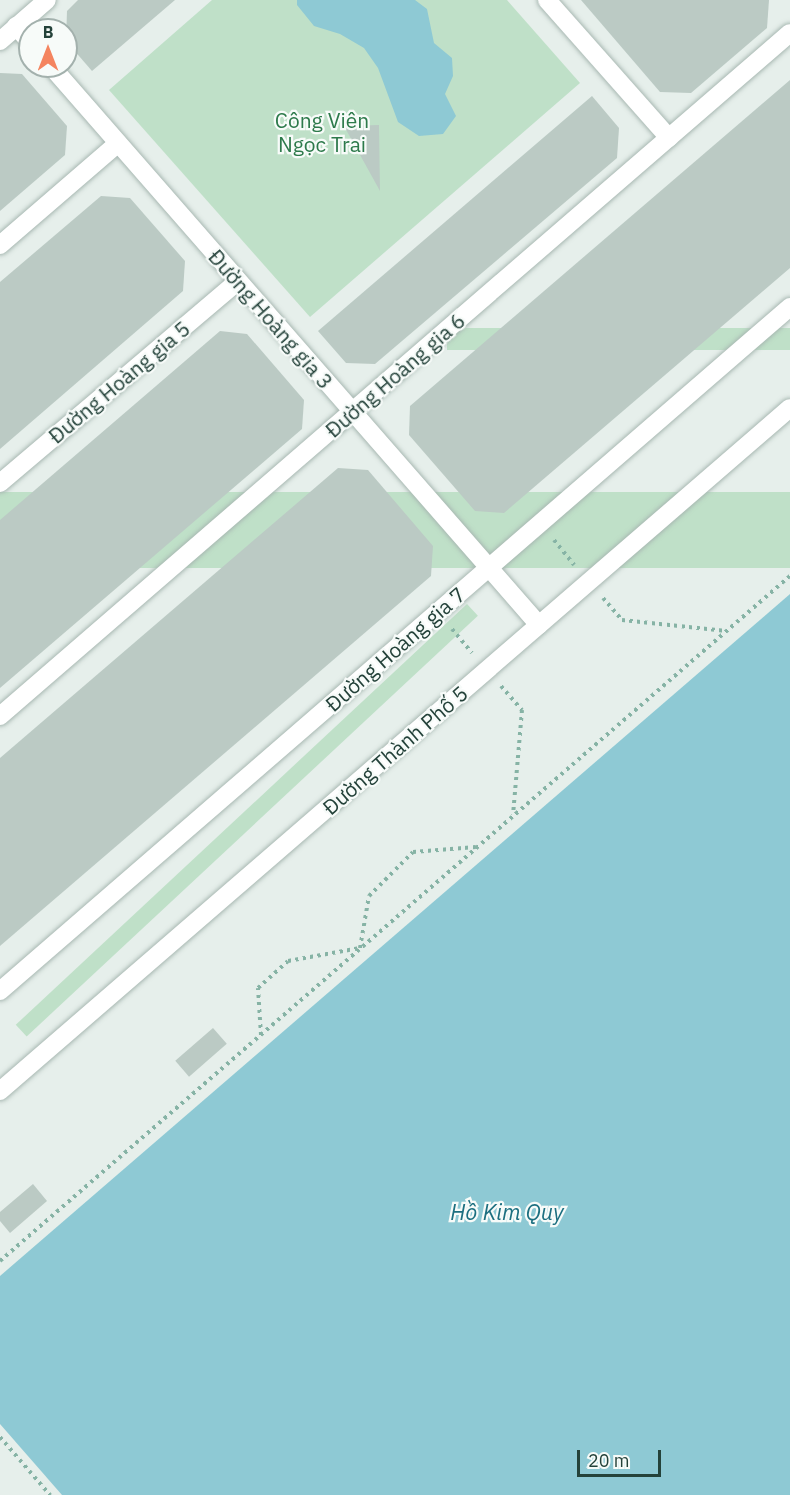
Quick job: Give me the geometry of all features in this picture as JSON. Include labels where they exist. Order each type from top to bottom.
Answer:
[{"type":"street","points":[[0,41],[47,0]]},
{"type":"street","points":[[547,0],[669,138]]},
{"type":"street","name":"Đường Hoàng gia 6","points":[[0,716],[790,33]]},
{"type":"street","name":"Đường Hoàng gia 3","points":[[61,78],[539,625]]},
{"type":"street","points":[[0,245],[118,143]]},
{"type":"street","name":"Đường Hoàng gia 5","points":[[0,483],[238,281]]},
{"type":"street","name":"Đường Hoàng gia 7","points":[[0,991],[790,307]]},
{"type":"street","name":"Đường Thành Phố 5","points":[[0,1091],[790,408]]},
{"type":"path","points":[[540,524],[622,620],[726,631]]},
{"type":"path","points":[[0,1261],[790,576]]},
{"type":"path","points":[[437,612],[522,710],[513,816]]},
{"type":"path","points":[[360,948],[369,896],[413,852],[477,847]]},
{"type":"path","points":[[261,1035],[258,988],[288,961],[360,948]]},
{"type":"path","points":[[0,1437],[50,1495]]},
{"type":"green space","name":"Công Viên Ngọc Trai","points":[[212,0],[507,0],[580,83],[310,317],[109,90]]},
{"type":"green space","points":[[447,328],[790,328],[790,350],[447,350]]},
{"type":"green space","points":[[0,492],[790,492],[790,568],[0,568]]},
{"type":"green space","points":[[467,604],[478,616],[27,1036],[16,1025]]},
{"type":"water","points":[[297,0],[415,0],[427,9],[434,43],[452,58],[453,76],[445,94],[456,116],[443,134],[419,136],[398,122],[378,68],[364,48],[340,34],[314,26],[297,5]]},
{"type":"water","name":"Hồ Kim Quy","points":[[790,594],[790,1495],[62,1495],[0,1424],[0,1276]]},
{"type":"building","points":[[78,0],[175,0],[92,71],[78,55],[78,18],[67,18],[67,11]]},
{"type":"building","points":[[581,0],[769,0],[767,28],[691,93],[660,92]]},
{"type":"building","points":[[0,73],[18,74],[18,78],[25,78],[67,126],[65,155],[0,211]]},
{"type":"building","points":[[790,80],[790,268],[504,513],[475,511],[409,435],[410,406]]},
{"type":"building","points":[[592,96],[619,128],[617,158],[375,364],[346,363],[318,331]]},
{"type":"building","points":[[379,125],[380,191],[344,126]]},
{"type":"building","points":[[101,196],[130,198],[185,261],[183,291],[0,449],[0,282]]},
{"type":"building","points":[[220,331],[247,334],[304,400],[302,429],[0,688],[0,520]]},
{"type":"building","points":[[338,468],[368,470],[433,546],[431,576],[0,946],[0,758]]},
{"type":"building","points":[[213,1028],[227,1044],[189,1077],[175,1061]]},
{"type":"building","points":[[33,1184],[47,1201],[10,1233],[0,1221],[0,1212]]}]
